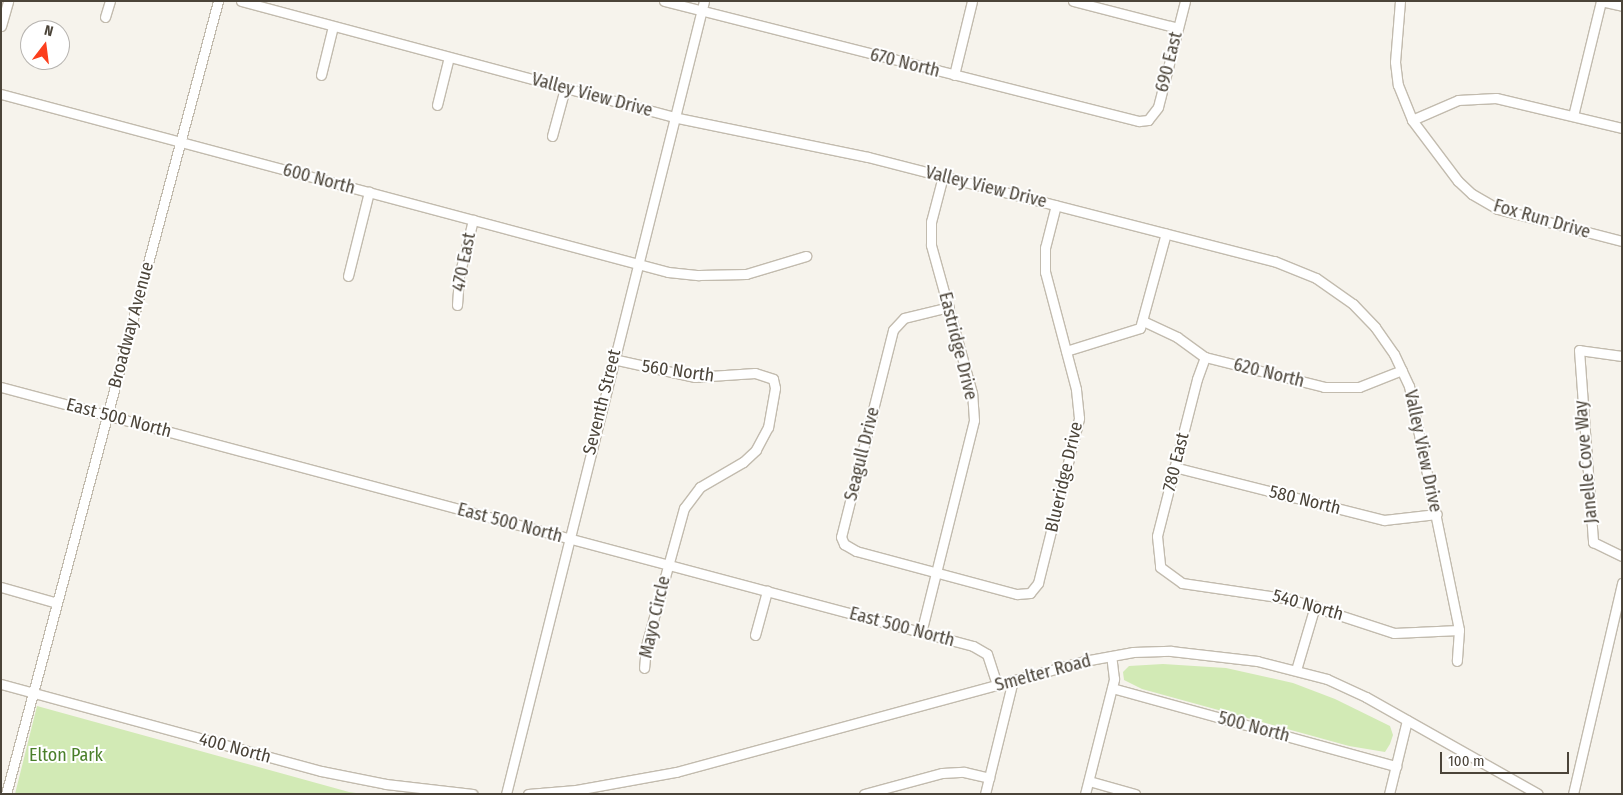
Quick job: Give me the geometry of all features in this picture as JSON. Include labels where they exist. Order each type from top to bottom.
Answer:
[{"type":"street","points":[[1,26],[8,1]]},
{"type":"street","points":[[105,17],[110,1]]},
{"type":"street","name":"Broadway Avenue","points":[[6,794],[218,1]]},
{"type":"street","name":"Valley View Drive","points":[[241,1],[674,117],[868,156],[1274,261],[1316,278],[1341,294],[1364,315],[1385,340],[1402,370],[1415,403],[1459,630],[1457,661]]},
{"type":"street","name":"670 North","points":[[664,1],[1129,120],[1148,120]]},
{"type":"street","name":"Seventh Street","points":[[506,794],[568,538],[704,1]]},
{"type":"street","points":[[954,76],[972,1]]},
{"type":"street","points":[[1074,1],[1178,28]]},
{"type":"street","name":"690 East","points":[[1148,120],[1158,107],[1184,1]]},
{"type":"street","name":"Fox Run Drive","points":[[1400,1],[1395,62],[1398,85],[1412,120],[1458,181],[1489,205],[1507,212],[1622,241]]},
{"type":"street","points":[[1573,116],[1601,1],[1622,6]]},
{"type":"street","points":[[320,75],[333,26]]},
{"type":"street","points":[[437,105],[449,57]]},
{"type":"street","points":[[552,136],[565,88]]},
{"type":"street","name":"600 North","points":[[1,94],[637,264],[684,274],[730,275],[761,272],[806,256]]},
{"type":"street","points":[[1412,120],[1446,104],[1483,97],[1508,100],[1622,128]]},
{"type":"street","name":"Eastridge Drive","points":[[921,632],[974,420],[972,393],[931,237],[931,222],[943,176]]},
{"type":"street","points":[[348,276],[369,192]]},
{"type":"street","name":"Blueridge Drive","points":[[936,573],[1017,594],[1030,593],[1038,583],[1079,418],[1078,396],[1044,264],[1056,205]]},
{"type":"street","name":"470 East","points":[[457,305],[459,276],[473,220]]},
{"type":"street","points":[[1066,351],[1132,333],[1144,321],[1166,233]]},
{"type":"street","name":"Seagull Drive","points":[[936,573],[856,551],[844,544],[842,537],[893,330],[904,318],[949,308]]},
{"type":"street","name":"620 North","points":[[1144,321],[1177,337],[1205,357],[1338,389],[1359,387],[1402,370]]},
{"type":"street","name":"Janelle Cove Way","points":[[1622,356],[1579,350],[1593,542],[1622,556]]},
{"type":"street","name":"780 East","points":[[1160,568],[1157,536],[1205,357]]},
{"type":"street","name":"560 North","points":[[613,359],[687,376],[755,373],[773,378]]},
{"type":"street","name":"Mayo Circle","points":[[644,668],[680,516],[688,500],[707,482],[742,462],[765,435],[776,398],[773,378]]},
{"type":"street","name":"East 500 North","points":[[1,387],[921,632],[982,650],[987,654],[997,685]]},
{"type":"street","name":"580 North","points":[[1174,467],[1384,520],[1437,514]]},
{"type":"street","name":"540 North","points":[[1160,568],[1182,583],[1254,591],[1315,606],[1394,633],[1459,630]]},
{"type":"street","points":[[1572,794],[1622,583]]},
{"type":"street","points":[[1,587],[57,603]]},
{"type":"street","points":[[755,636],[767,591]]},
{"type":"street","points":[[1296,670],[1315,606]]},
{"type":"street","name":"Smelter Road","points":[[528,794],[576,790],[676,772],[1013,680],[1111,656],[1171,651],[1213,654],[1296,670],[1350,690],[1538,794]]},
{"type":"street","points":[[1086,794],[1114,679],[1111,656]]},
{"type":"street","points":[[985,794],[1013,680]]},
{"type":"street","name":"400 North","points":[[1,684],[329,773],[386,784],[472,794]]},
{"type":"street","name":"500 North","points":[[1112,688],[1396,766]]},
{"type":"street","points":[[1389,794],[1407,720]]},
{"type":"street","points":[[864,794],[942,773],[964,772],[989,778]]},
{"type":"street","points":[[1089,781],[1135,794]]},
{"type":"green space","points":[[1163,664],[1226,668],[1293,683],[1335,699],[1390,726],[1393,735],[1385,752],[1349,746],[1142,689],[1124,680],[1123,672],[1129,666]]},
{"type":"green space","name":"Elton Park","points":[[37,706],[349,792],[363,794],[15,794]]}]
